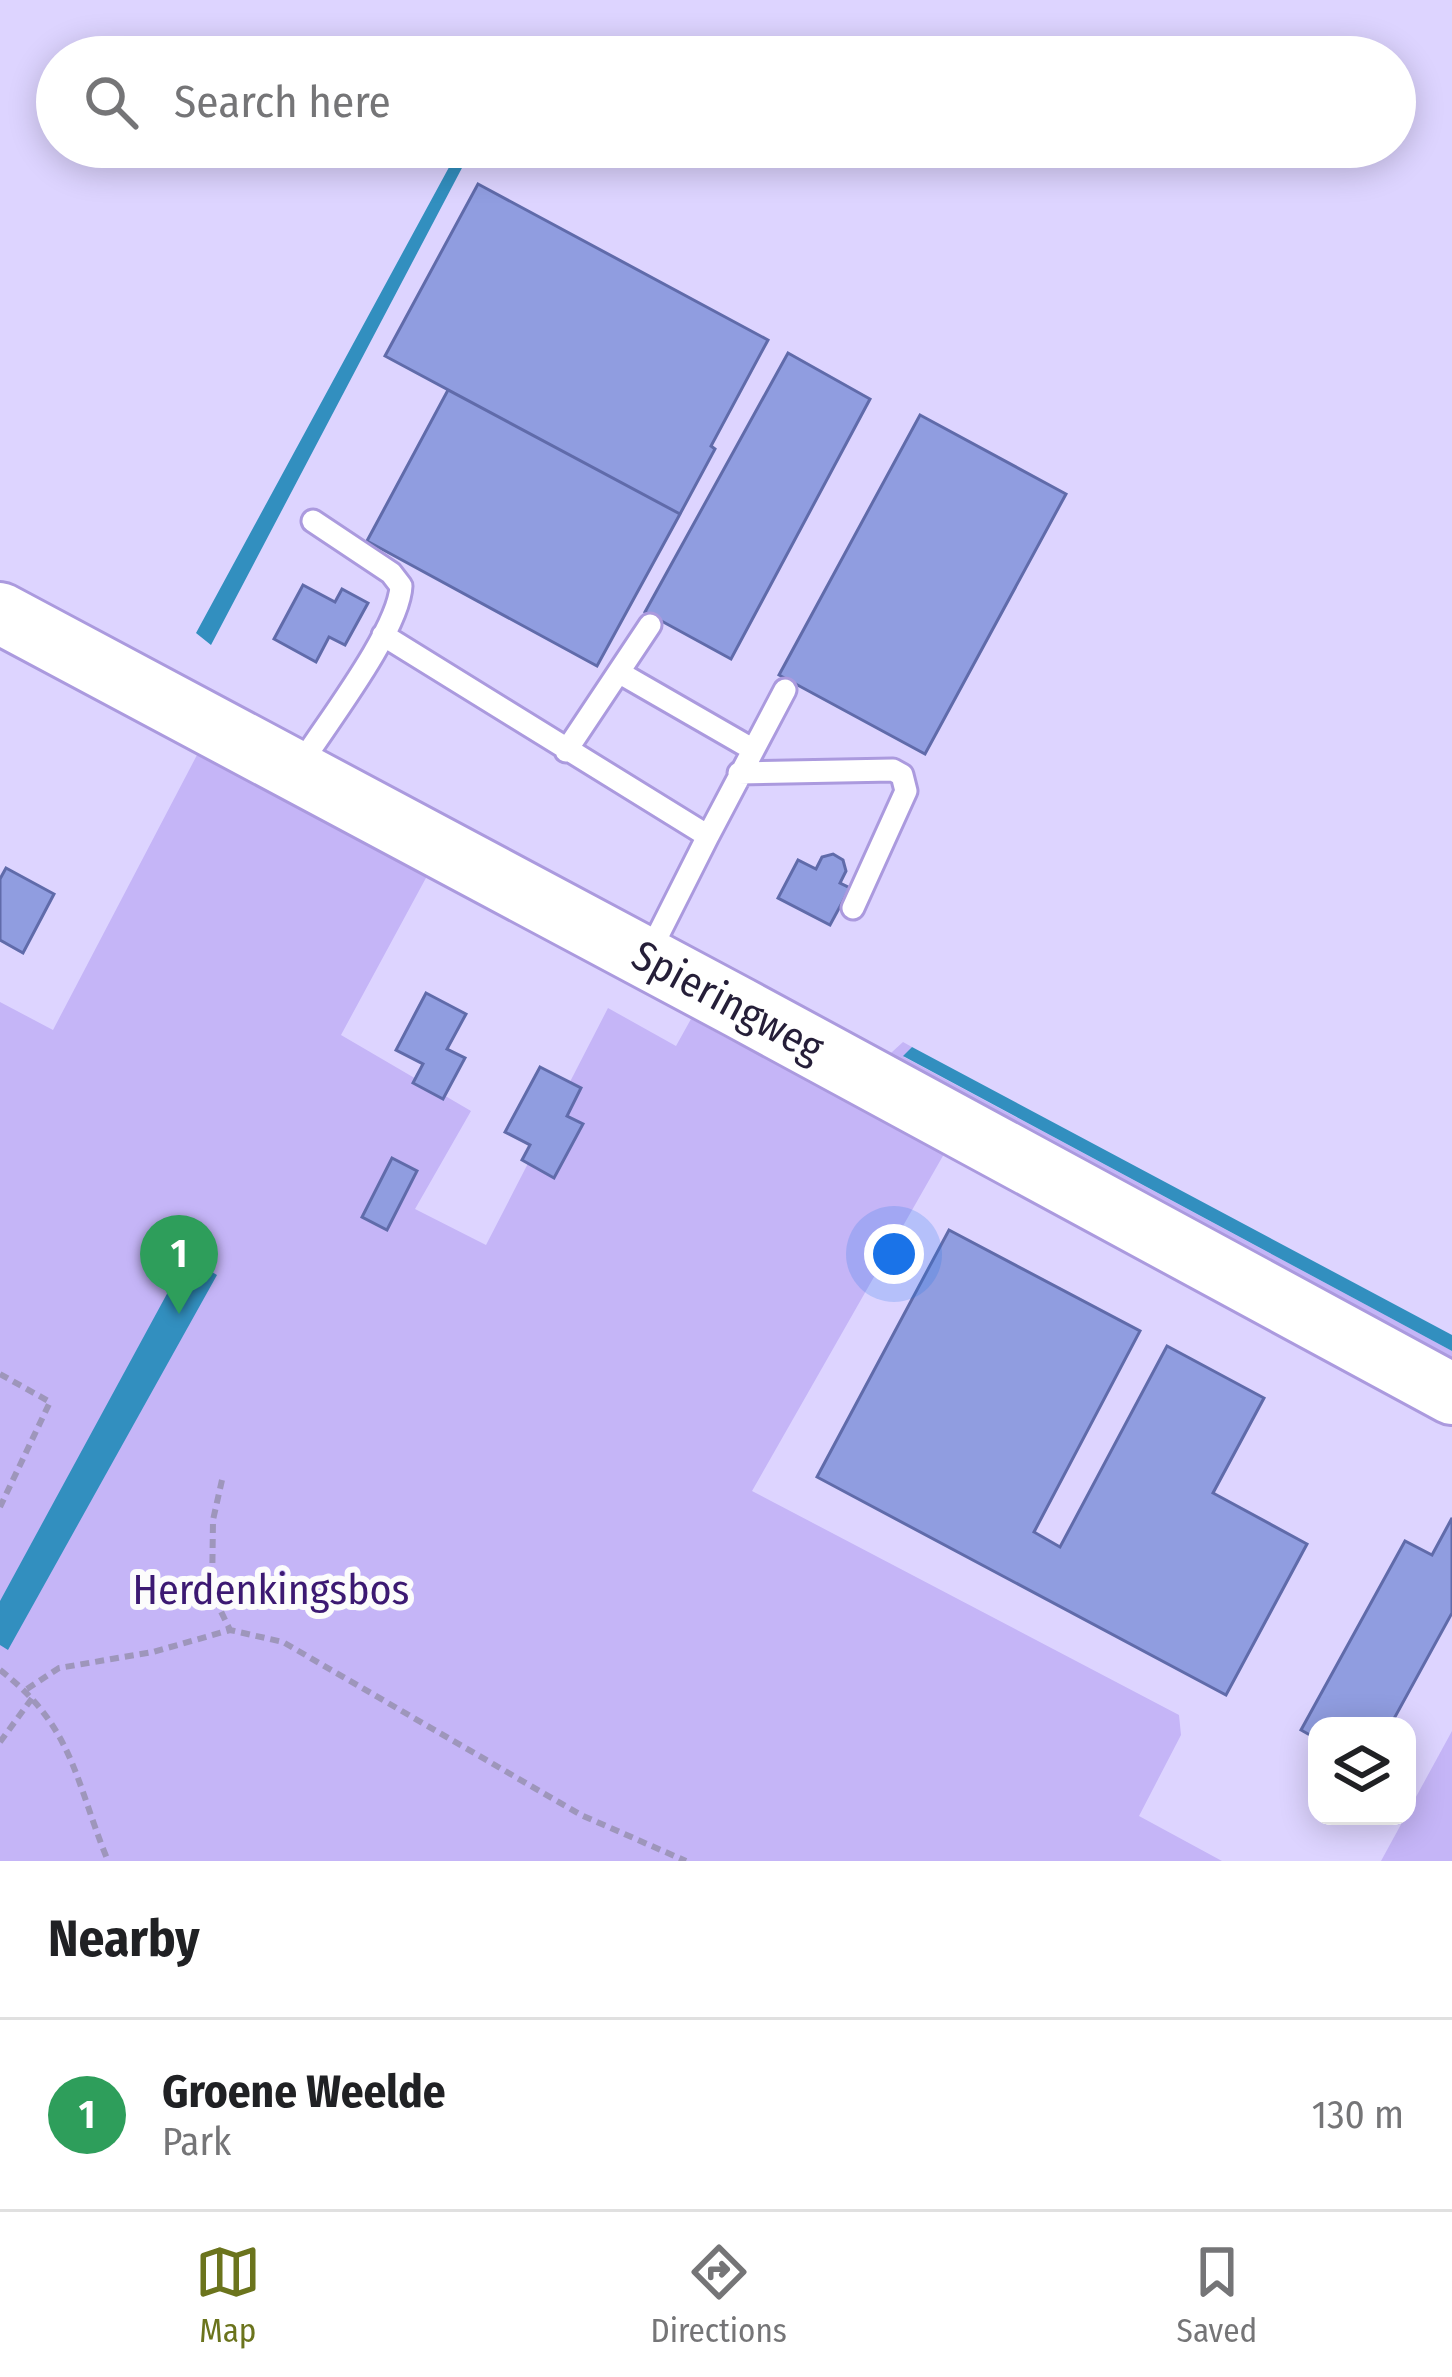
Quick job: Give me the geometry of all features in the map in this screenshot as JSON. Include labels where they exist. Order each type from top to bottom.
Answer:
[{"type":"street","name":"Spieringweg","points":[[0,613],[1452,1394]]},
{"type":"lane","points":[[296,771],[400,601],[401,586],[391,573],[313,521]]},
{"type":"lane","points":[[566,751],[650,625]]},
{"type":"lane","points":[[383,634],[708,836]]},
{"type":"lane","points":[[620,673],[752,749]]},
{"type":"lane","points":[[647,958],[785,690]]},
{"type":"lane","points":[[740,773],[892,770],[902,775],[906,791],[853,908]]},
{"type":"path","points":[[0,1374],[50,1402],[0,1507]]},
{"type":"path","points":[[222,1480],[213,1520],[212,1593],[230,1630]]},
{"type":"path","points":[[27,1689],[59,1668],[153,1652],[230,1630],[284,1642],[581,1814],[686,1861]]},
{"type":"path","points":[[0,1670],[34,1696],[66,1744],[108,1861]]},
{"type":"path","points":[[0,1742],[34,1696]]},
{"type":"green space","name":"Herdenkingsbos","points":[[197,755],[427,876],[341,1035],[471,1111],[415,1209],[486,1245],[608,1008],[676,1046],[691,1019],[944,1154],[752,1491],[1179,1715],[1181,1735],[1139,1816],[1222,1861],[0,1861],[0,1002],[53,1030]]},
{"type":"green space","points":[[903,1042],[912,1047],[904,1057],[1452,1351],[1452,1373],[881,1062]]},
{"type":"green space","points":[[1452,1731],[1452,1861],[1381,1861],[1401,1825],[1416,1825],[1416,1797]]},
{"type":"water","points":[[449,168],[462,168],[211,645],[196,633]]},
{"type":"water","points":[[912,1047],[1452,1335],[1452,1351],[903,1056]]},
{"type":"water","points":[[187,1257],[217,1275],[8,1650],[0,1645],[0,1601]]},
{"type":"building","points":[[478,184],[768,340],[680,514],[385,356]]},
{"type":"building","points":[[788,353],[870,399],[731,659],[645,612]]},
{"type":"building","points":[[448,390],[680,514],[597,666],[367,541]]},
{"type":"building","points":[[920,415],[1066,494],[925,754],[779,675]]},
{"type":"building","points":[[303,585],[335,602],[342,589],[368,603],[345,645],[329,637],[316,662],[274,639]]},
{"type":"building","points":[[833,854],[843,860],[846,871],[840,883],[850,888],[830,925],[778,898],[798,860],[816,869],[822,857]]},
{"type":"building","points":[[6,868],[54,894],[23,953],[0,940],[0,879]]},
{"type":"building","points":[[426,993],[466,1014],[447,1049],[465,1058],[443,1099],[413,1083],[423,1064],[396,1050]]},
{"type":"building","points":[[540,1067],[581,1088],[567,1116],[583,1124],[554,1178],[522,1160],[530,1145],[505,1132]]},
{"type":"building","points":[[392,1158],[417,1171],[387,1230],[362,1217]]},
{"type":"building","points":[[949,1230],[1140,1331],[1034,1532],[1060,1547],[1167,1346],[1264,1398],[1213,1493],[1307,1544],[1226,1695],[817,1477]]},
{"type":"building","points":[[1452,1518],[1452,1613],[1395,1717],[1308,1717],[1405,1541],[1432,1555]]},
{"type":"place","name":"Groene Weelde","points":[[179,1314]]}]
